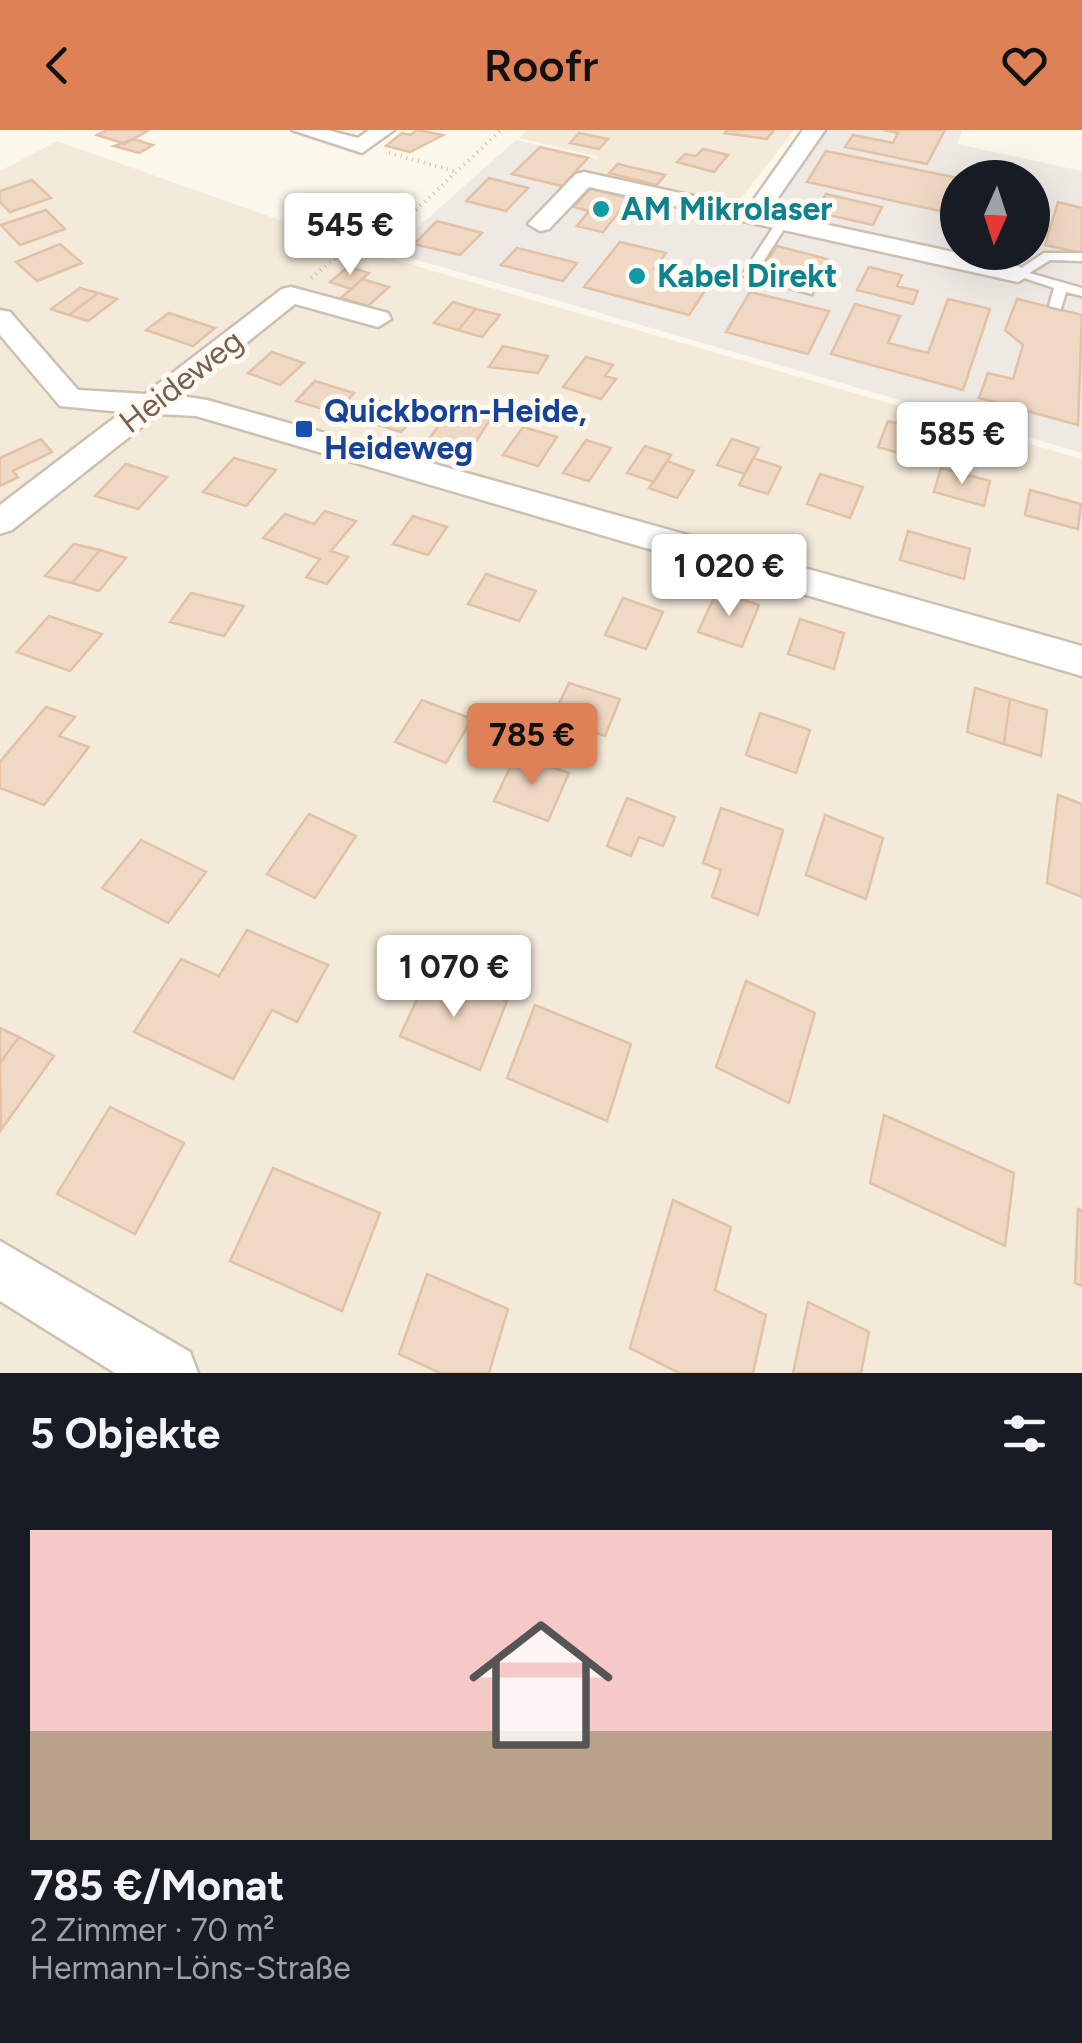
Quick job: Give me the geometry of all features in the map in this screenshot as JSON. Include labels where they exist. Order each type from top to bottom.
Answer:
[{"type":"street","points":[[303,130],[362,146],[383,130]]},
{"type":"street","points":[[753,217],[814,130]]},
{"type":"street","points":[[540,224],[584,179],[1018,274]]},
{"type":"street","points":[[291,295],[378,319]]},
{"type":"street","name":"Heideweg","points":[[0,522],[291,295]]},
{"type":"street","points":[[0,318],[70,399],[197,406],[1082,662]]},
{"type":"street","points":[[0,1269],[169,1373]]},
{"type":"lane","points":[[782,223],[748,275],[807,291]]},
{"type":"lane","points":[[1050,252],[1082,257]]},
{"type":"lane","points":[[1018,274],[1030,263],[1058,254]]},
{"type":"lane","points":[[1018,274],[1082,292]]},
{"type":"lane","points":[[1056,306],[1061,286]]},
{"type":"path","points":[[291,295],[372,229],[417,209],[501,130]]},
{"type":"path","points":[[362,146],[456,172]]},
{"type":"shaded area","points":[[528,130],[794,130],[733,209],[586,176],[599,157],[519,138]]},
{"type":"shaded area","points":[[824,130],[963,130],[957,144],[1031,160],[940,160],[940,270],[1050,270],[1050,164],[1082,171],[1082,453],[390,252],[516,140],[599,159],[585,175],[763,217]]},
{"type":"shaded area","points":[[57,141],[378,255],[1082,459],[1082,1373],[0,1373],[0,171]]},
{"type":"building","points":[[107,130],[149,130],[125,144],[97,135]]},
{"type":"building","points":[[417,130],[443,135],[410,152],[386,146],[402,133],[410,135]]},
{"type":"building","points":[[774,130],[767,139],[725,133]]},
{"type":"building","points":[[884,130],[945,130],[927,164],[845,147],[853,135],[893,143],[898,133]]},
{"type":"building","points":[[579,133],[608,139],[599,149],[570,143]]},
{"type":"building","points":[[133,139],[153,145],[139,153],[114,146]]},
{"type":"building","points":[[540,147],[588,158],[562,186],[512,174]]},
{"type":"building","points":[[703,149],[728,155],[714,172],[677,162],[685,154],[696,156]]},
{"type":"building","points":[[826,151],[940,174],[940,211],[807,182]]},
{"type":"building","points":[[618,164],[665,175],[657,185],[609,173]]},
{"type":"building","points":[[489,178],[528,188],[506,211],[466,201]]},
{"type":"building","points":[[32,180],[51,198],[10,212],[0,202],[0,191]]},
{"type":"building","name":"AM Mikrolaser","points":[[590,189],[630,198],[603,232],[577,226],[589,211],[574,207]]},
{"type":"building","points":[[826,194],[882,207],[873,225],[815,212]]},
{"type":"building","points":[[1058,202],[1082,208],[1082,253],[1050,246],[1050,228]]},
{"type":"building","points":[[46,210],[65,229],[20,245],[1,225]]},
{"type":"building","points":[[437,221],[482,233],[460,255],[414,244]]},
{"type":"building","name":"Kabel Direkt","points":[[620,242],[666,253],[654,269],[710,283],[689,315],[584,287]]},
{"type":"building","points":[[60,244],[82,263],[37,281],[16,262]]},
{"type":"building","points":[[777,246],[827,259],[817,277],[765,264]]},
{"type":"building","points":[[517,248],[577,263],[563,281],[501,265]]},
{"type":"building","points":[[348,267],[369,273],[351,289],[330,282]]},
{"type":"building","points":[[869,267],[902,275],[897,286],[918,291],[913,304],[857,290]]},
{"type":"building","points":[[362,279],[389,287],[368,306],[341,298]]},
{"type":"building","points":[[80,288],[98,293],[69,315],[51,309]]},
{"type":"building","points":[[750,292],[829,311],[808,354],[726,332]]},
{"type":"building","points":[[98,293],[117,299],[88,321],[69,315]]},
{"type":"building","points":[[948,299],[990,309],[963,390],[831,354],[855,304],[900,316],[888,343],[928,353]]},
{"type":"building","points":[[1017,299],[1082,315],[1078,425],[979,398],[988,373],[1013,379],[1023,345],[1005,330]]},
{"type":"building","points":[[453,302],[476,309],[458,330],[434,323]]},
{"type":"building","points":[[476,309],[500,315],[482,337],[458,330]]},
{"type":"building","points":[[169,313],[215,328],[193,346],[146,330]]},
{"type":"building","points":[[503,346],[548,356],[538,373],[489,367]]},
{"type":"building","points":[[272,352],[304,363],[280,385],[248,373]]},
{"type":"building","points":[[586,357],[613,365],[605,376],[616,379],[601,399],[563,387]]},
{"type":"building","points":[[315,381],[354,393],[336,413],[296,401]]},
{"type":"building","points":[[376,400],[417,413],[401,432],[360,419]]},
{"type":"building","points":[[451,408],[491,418],[470,451],[429,439]]},
{"type":"building","points":[[888,421],[922,430],[912,457],[878,447]]},
{"type":"building","points":[[523,427],[557,437],[538,466],[503,455]]},
{"type":"building","points":[[41,439],[52,452],[13,471],[18,477],[0,486],[0,458]]},
{"type":"building","points":[[732,439],[759,448],[745,474],[717,465]]},
{"type":"building","points":[[586,440],[611,448],[589,481],[563,473]]},
{"type":"building","points":[[645,446],[671,455],[654,482],[627,473]]},
{"type":"building","points":[[234,458],[276,470],[246,506],[203,492]]},
{"type":"building","points":[[753,458],[781,467],[768,494],[739,485]]},
{"type":"building","points":[[667,461],[694,471],[677,498],[649,488]]},
{"type":"building","points":[[126,464],[167,477],[138,509],[95,496]]},
{"type":"building","points":[[941,468],[990,481],[984,506],[934,492]]},
{"type":"building","points":[[820,474],[863,487],[850,518],[807,504]]},
{"type":"building","points":[[1030,490],[1081,504],[1078,529],[1025,515]]},
{"type":"building","points":[[325,511],[356,521],[331,551],[348,557],[327,584],[306,577],[320,559],[263,538],[285,514],[314,524]]},
{"type":"building","points":[[413,516],[447,527],[428,555],[393,544]]},
{"type":"building","points":[[908,531],[970,549],[964,579],[900,560]]},
{"type":"building","points":[[74,544],[100,550],[72,583],[45,576]]},
{"type":"building","points":[[100,550],[126,558],[99,591],[72,583]]},
{"type":"building","points":[[486,574],[536,591],[519,621],[468,604]]},
{"type":"building","points":[[717,591],[759,605],[742,647],[698,632]]},
{"type":"building","points":[[191,593],[244,606],[224,636],[170,622]]},
{"type":"building","points":[[623,598],[663,612],[646,649],[605,635]]},
{"type":"building","points":[[49,616],[102,634],[70,671],[17,652]]},
{"type":"building","points":[[800,619],[844,633],[834,669],[788,654]]},
{"type":"building","points":[[569,683],[620,699],[605,736],[552,718]]},
{"type":"building","points":[[975,688],[1010,699],[1004,744],[967,732]]},
{"type":"building","points":[[1010,699],[1047,710],[1041,756],[1004,744]]},
{"type":"building","points":[[422,700],[472,719],[446,763],[395,742]]},
{"type":"building","points":[[46,707],[75,717],[59,736],[89,747],[44,805],[0,788],[0,762]]},
{"type":"building","points":[[760,713],[810,730],[796,773],[746,755]]},
{"type":"building","points":[[516,755],[569,773],[548,821],[494,801]]},
{"type":"building","points":[[1058,795],[1082,804],[1082,897],[1047,883]]},
{"type":"building","points":[[627,798],[675,817],[663,846],[639,837],[631,856],[607,846]]},
{"type":"building","points":[[721,808],[783,830],[758,915],[712,897],[721,870],[703,863]]},
{"type":"building","points":[[309,814],[356,836],[315,898],[267,874]]},
{"type":"building","points":[[825,815],[883,838],[866,899],[806,875]]},
{"type":"building","points":[[141,840],[206,872],[168,923],[102,888]]},
{"type":"building","points":[[247,930],[328,965],[297,1022],[272,1010],[233,1079],[134,1032],[181,959],[219,976]]},
{"type":"building","points":[[430,971],[507,1001],[480,1070],[400,1036]]},
{"type":"building","points":[[746,981],[815,1013],[789,1103],[716,1067]]},
{"type":"building","points":[[535,1005],[631,1044],[607,1121],[507,1078]]},
{"type":"building","points":[[0,1028],[19,1037],[0,1063]]},
{"type":"building","points":[[19,1037],[54,1056],[1,1130],[0,1063]]},
{"type":"building","points":[[110,1107],[184,1143],[135,1234],[57,1194]]},
{"type":"building","points":[[884,1115],[1014,1173],[1005,1246],[870,1183]]},
{"type":"building","points":[[273,1168],[380,1213],[342,1311],[230,1261]]},
{"type":"building","points":[[673,1200],[731,1227],[715,1290],[766,1315],[753,1373],[679,1373],[630,1348]]},
{"type":"building","points":[[1078,1209],[1082,1211],[1082,1286],[1075,1283]]},
{"type":"building","points":[[427,1274],[508,1309],[489,1373],[440,1373],[399,1354]]},
{"type":"building","points":[[808,1302],[869,1332],[861,1373],[793,1373]]},
{"type":"place","name":"AM Mikrolaser","points":[[601,209]]},
{"type":"place","name":"Kabel Direkt","points":[[637,276]]},
{"type":"place","name":"Quickborn-Heide, Heideweg","points":[[304,429]]}]
